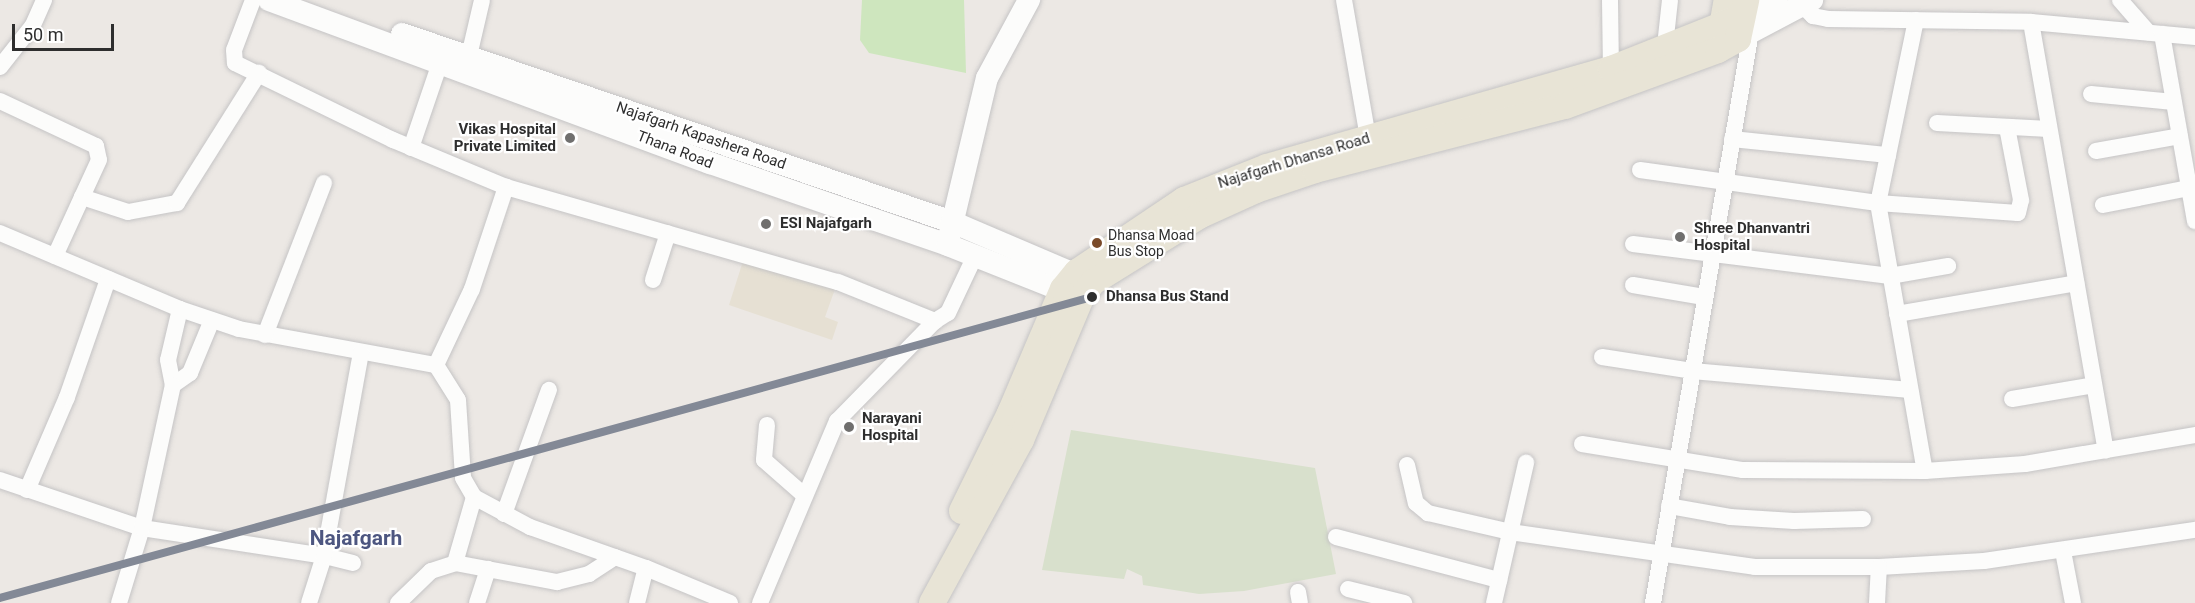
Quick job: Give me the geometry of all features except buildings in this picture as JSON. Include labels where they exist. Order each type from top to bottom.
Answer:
[{"type":"main road","name":"Thana Road","points":[[269,0],[710,163],[975,256],[1080,286]]},
{"type":"main road","name":"Najafgarh Kapashera Road","points":[[304,0],[952,222],[1080,286]]},
{"type":"main road","points":[[948,245],[987,78],[1029,0]]},
{"type":"main road","name":"Najafgarh Dhansa Road","points":[[1080,286],[1199,216],[1256,190],[1316,170],[1565,106],[1735,24],[1777,0]]},
{"type":"main road","name":"Najafgarh Dhansa Road","points":[[1080,286],[1184,200],[1213,186],[1368,138],[1611,69],[1665,46],[1807,3]]},
{"type":"main road","points":[[912,603],[1080,286]]},
{"type":"main road","points":[[932,603],[1020,440],[1080,286]]},
{"type":"street","points":[[0,67],[33,25],[44,0]]},
{"type":"street","points":[[253,0],[233,57],[236,63],[411,148],[506,187],[838,282],[935,321]]},
{"type":"street","points":[[469,56],[482,0]]},
{"type":"street","points":[[1344,0],[1368,138]]},
{"type":"street","points":[[1610,0],[1611,69]]},
{"type":"street","points":[[1665,46],[1670,0]]},
{"type":"street","points":[[2120,0],[2155,33],[2174,102],[2195,221]]},
{"type":"street","points":[[1807,3],[1819,18],[2031,22],[2195,37]]},
{"type":"street","points":[[1916,20],[1878,203],[1924,471]]},
{"type":"street","points":[[2031,22],[2106,450]]},
{"type":"street","points":[[1653,603],[1732,139],[1735,24]]},
{"type":"street","points":[[411,148],[440,63]]},
{"type":"street","points":[[82,197],[128,212],[177,203],[259,73]]},
{"type":"street","points":[[2091,94],[2174,102]]},
{"type":"street","points":[[0,101],[96,146],[99,160],[55,256]]},
{"type":"street","points":[[1937,123],[2049,129]]},
{"type":"street","points":[[1640,170],[1878,203],[2018,213],[2022,206],[2007,127]]},
{"type":"street","points":[[2096,151],[2180,136]]},
{"type":"street","points":[[1732,139],[1888,155]]},
{"type":"street","points":[[265,335],[324,183]]},
{"type":"street","points":[[436,365],[472,289],[506,187]]},
{"type":"street","points":[[2103,205],[2189,188]]},
{"type":"street","points":[[0,233],[180,309],[212,320],[265,335],[436,365],[458,399],[463,478],[474,497],[504,514],[730,603]]},
{"type":"street","points":[[653,280],[668,233]]},
{"type":"street","points":[[1633,244],[1712,256],[1890,276],[1948,266]]},
{"type":"street","points":[[760,603],[837,422],[935,321],[953,306],[975,256]]},
{"type":"street","points":[[27,490],[67,397],[108,279]]},
{"type":"street","points":[[1897,314],[2076,282]]},
{"type":"street","points":[[1633,285],[1704,297]]},
{"type":"street","points":[[119,603],[142,528],[173,385],[168,360],[180,309]]},
{"type":"street","points":[[173,385],[190,373],[212,320]]},
{"type":"street","points":[[309,603],[324,556],[361,352]]},
{"type":"street","points":[[1602,357],[1692,371],[1910,390]]},
{"type":"street","points":[[2012,399],[2094,386]]},
{"type":"street","points":[[504,514],[549,390]]},
{"type":"street","points":[[767,425],[764,460],[804,495]]},
{"type":"street","points":[[1582,444],[1677,461],[1759,472],[1924,471],[2004,467],[2195,435]]},
{"type":"street","points":[[1494,603],[1526,463]]},
{"type":"street","points":[[1407,465],[1421,508],[1510,532],[1661,556],[1755,567],[1879,567],[1984,561],[2195,530]]},
{"type":"street","points":[[0,480],[142,528],[324,556],[353,564]]},
{"type":"street","points":[[455,563],[474,497]]},
{"type":"street","points":[[1669,506],[1741,518],[1863,519]]},
{"type":"street","points":[[1336,537],[1499,580]]},
{"type":"street","points":[[2063,551],[2073,603]]},
{"type":"street","points":[[398,603],[431,571],[455,563],[557,582],[589,574],[615,557]]},
{"type":"street","points":[[1878,603],[1879,567]]},
{"type":"street","points":[[637,603],[646,568]]},
{"type":"street","points":[[477,603],[488,569]]},
{"type":"street","points":[[1348,589],[1404,603]]},
{"type":"shaded area","points":[[744,258],[835,289],[825,317],[838,322],[832,340],[729,305]]},
{"type":"green space","points":[[862,0],[964,0],[966,73],[869,53],[860,40]]},
{"type":"green space","points":[[1071,430],[1315,468],[1336,574],[1244,591],[1199,594],[1143,585],[1142,576],[1127,569],[1124,579],[1042,570]]},
{"type":"transit line","points":[[0,598],[1092,297]]},
{"type":"place","name":"Vikas Hospital Private Limited","points":[[570,138]]},
{"type":"place","name":"ESI Najafgarh","points":[[766,224]]},
{"type":"place","name":"Shree Dhanvantri Hospital","points":[[1680,237]]},
{"type":"place","name":"Dhansa Moad Bus Stop","points":[[1097,243]]},
{"type":"place","name":"Dhansa Bus Stand","points":[[1092,297]]},
{"type":"place","name":"Narayani Hospital","points":[[849,427]]},
{"type":"district","name":"Najafgarh","points":[[356,538]]}]
